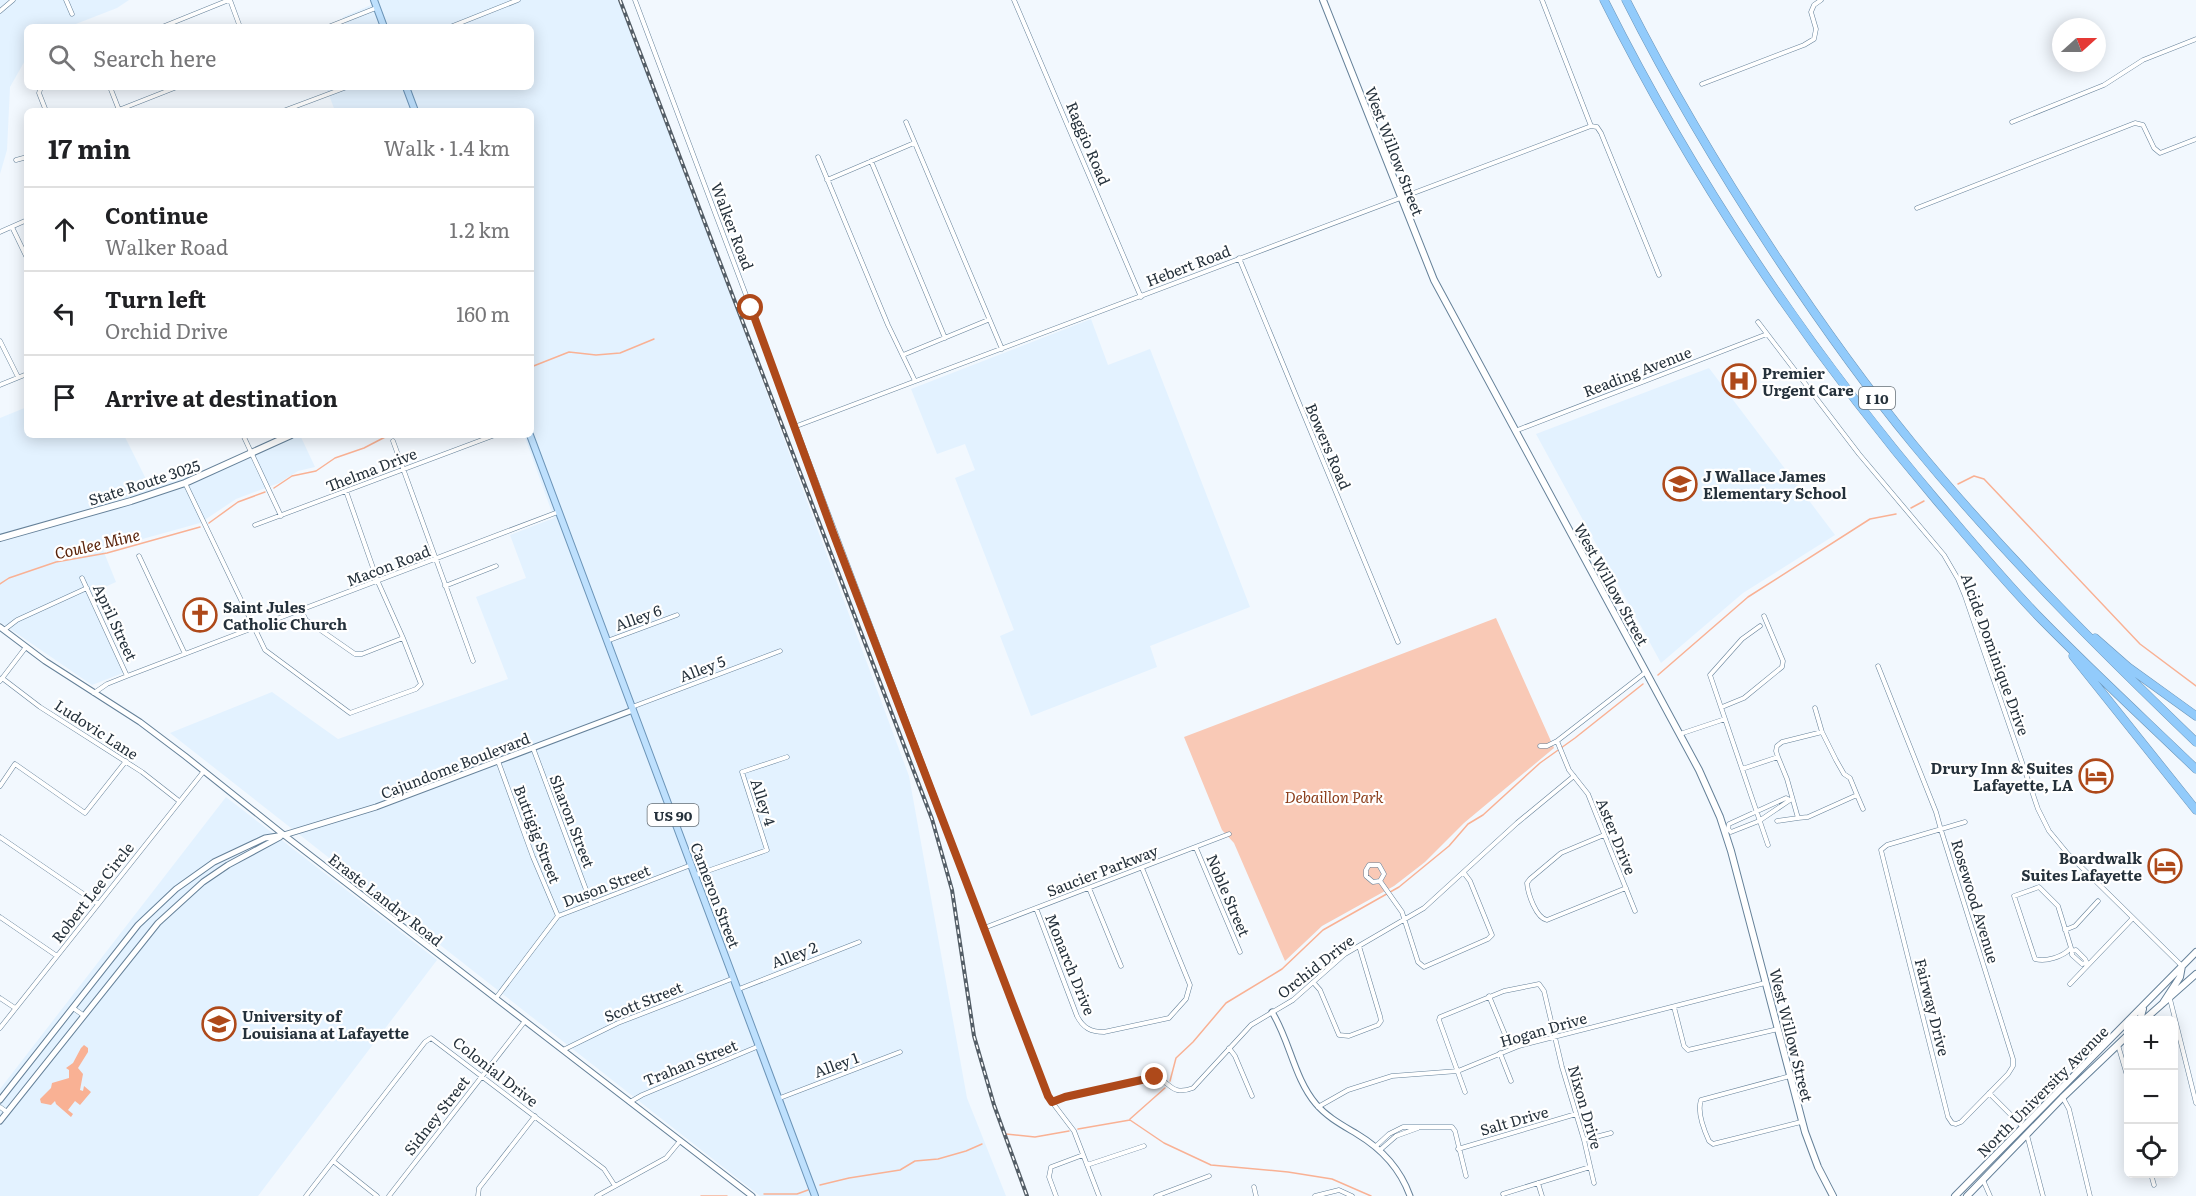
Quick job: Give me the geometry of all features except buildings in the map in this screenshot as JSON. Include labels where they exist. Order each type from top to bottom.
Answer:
[{"type":"highway","name":"I 10","points":[[1604,0],[1648,84],[1736,233],[1794,317],[1895,452],[2040,618],[2196,769]]},
{"type":"highway","name":"I 10","points":[[1626,0],[1713,158],[1812,310],[1911,442],[2001,546],[2048,596],[2103,653],[2196,742]]},
{"type":"highway","points":[[2048,596],[2128,667],[2196,716]]},
{"type":"highway","points":[[2040,618],[2107,697],[2196,810]]},
{"type":"main road","points":[[374,0],[383,24]]},
{"type":"main road","name":"West Willow Street","points":[[1323,0],[1434,280],[1680,734],[1707,786],[1726,830],[1801,1122],[1818,1167],[1833,1196]]},
{"type":"main road","points":[[407,90],[414,108]]},
{"type":"main road","name":"State Route 3025","points":[[0,538],[131,501],[185,483],[284,438]]},
{"type":"main road","name":"Cameron Street","points":[[531,438],[816,1196]]},
{"type":"main road","name":"North University Avenue","points":[[1955,1196],[2196,952]]},
{"type":"main road","points":[[2161,1006],[2180,977],[2182,966]]},
{"type":"main road","points":[[2149,1016],[2196,974]]},
{"type":"main road","points":[[2140,1016],[2146,1003]]},
{"type":"main road","points":[[2114,1035],[2118,1045]]},
{"type":"main road","name":"North University Avenue","points":[[1967,1196],[2062,1098],[2124,1039]]},
{"type":"main road","points":[[1978,1172],[1983,1180]]},
{"type":"street","points":[[0,11],[13,0]]},
{"type":"street","points":[[66,0],[72,14]]},
{"type":"street","points":[[170,24],[230,0],[239,24]]},
{"type":"street","points":[[458,24],[518,0]]},
{"type":"street","name":"Walker Road","points":[[635,0],[1044,1087],[1052,1102],[1074,1131],[1099,1196]]},
{"type":"street","name":"Raggio Road","points":[[1014,0],[1141,297]]},
{"type":"street","points":[[1542,0],[1591,126],[1597,127],[1601,133],[1659,275]]},
{"type":"street","points":[[1702,84],[1809,43],[1816,35],[1811,10],[1821,0]]},
{"type":"street","points":[[335,24],[377,7]]},
{"type":"street","points":[[2012,122],[2104,85],[2143,60],[2196,39]]},
{"type":"street","points":[[40,90],[45,108]]},
{"type":"street","points":[[111,90],[116,108]]},
{"type":"street","points":[[122,108],[169,90]]},
{"type":"street","points":[[291,108],[339,90]]},
{"type":"street","points":[[906,122],[1002,349]]},
{"type":"street","points":[[1917,208],[2135,123],[2143,125],[2154,148],[2160,153],[2196,139]]},
{"type":"street","name":"Hebert Road","points":[[794,427],[1591,126]]},
{"type":"street","points":[[828,180],[914,143]]},
{"type":"street","points":[[818,157],[915,381]]},
{"type":"street","points":[[16,160],[24,158]]},
{"type":"street","points":[[871,161],[945,338]]},
{"type":"street","points":[[0,232],[24,221]]},
{"type":"street","points":[[12,226],[24,252]]},
{"type":"street","name":"Bowers Road","points":[[1239,258],[1398,642]]},
{"type":"street","points":[[903,356],[988,320]]},
{"type":"street","name":"Alcide Dominique Drive","points":[[1758,322],[1852,444],[1951,565],[1965,596],[2042,818],[2062,847],[2182,966]]},
{"type":"street","name":"Reading Avenue","points":[[1515,431],[1767,334]]},
{"type":"street","points":[[0,341],[18,378]]},
{"type":"street","points":[[0,385],[24,375]]},
{"type":"street","points":[[244,438],[281,516]]},
{"type":"street","name":"Thelma Drive","points":[[255,525],[487,438]]},
{"type":"street","points":[[393,441],[473,661]]},
{"type":"street","points":[[185,483],[268,654],[350,713],[421,686],[404,638],[378,582],[346,491]]},
{"type":"street","name":"Macon Road","points":[[94,693],[107,684],[127,676],[558,512]]},
{"type":"street","points":[[139,556],[185,654]]},
{"type":"street","points":[[446,586],[496,566]]},
{"type":"street","name":"April Street","points":[[82,578],[127,676]]},
{"type":"street","points":[[2,629],[87,588]]},
{"type":"street","points":[[301,610],[306,620],[355,654],[362,654],[404,638]]},
{"type":"street","name":"Alley 6","points":[[606,641],[677,615]]},
{"type":"street","points":[[1722,707],[1744,698],[1782,667],[1783,662],[1764,616]]},
{"type":"street","points":[[1760,626],[1742,639],[1710,675],[1710,680],[1722,707],[1755,812],[1768,845]]},
{"type":"street","name":"Eraste Landry Road","points":[[2,629],[147,727],[752,1196]]},
{"type":"street","points":[[1,679],[26,647]]},
{"type":"street","name":"Alley 5","points":[[632,709],[780,651]]},
{"type":"street","name":"Rosewood Avenue","points":[[1878,666],[1926,784],[2013,1059],[2011,1070],[1989,1093]]},
{"type":"street","points":[[1540,746],[1547,746],[1557,741],[1646,671]]},
{"type":"street","name":"Ludovic Lane","points":[[1,679],[126,762],[179,801]]},
{"type":"street","points":[[1815,708],[1822,732],[1844,774],[1850,778],[1863,809]]},
{"type":"street","name":"Cajundome Boulevard","points":[[0,1101],[138,926],[176,889],[199,871],[238,849],[265,838],[284,835],[376,807],[632,709]]},
{"type":"street","points":[[1680,734],[1725,719]]},
{"type":"street","points":[[1798,818],[1776,751],[1777,746],[1782,742],[1822,732]]},
{"type":"street","name":"Aster Drive","points":[[1557,741],[1574,777],[1588,794],[1635,911]]},
{"type":"street","name":"Sharon Street","points":[[533,748],[591,903]]},
{"type":"street","name":"Alley 4","points":[[696,875],[767,850],[742,772],[787,757]]},
{"type":"street","points":[[1742,769],[1778,757]]},
{"type":"street","name":"Buttigig Street","points":[[498,761],[533,857],[558,915]]},
{"type":"street","points":[[0,786],[15,765],[85,813],[126,762]]},
{"type":"street","name":"Robert Lee Circle","points":[[0,1028],[204,771]]},
{"type":"street","name":"Orchid Drive","points":[[1052,1102],[1153,1077],[1162,1080],[1176,1091],[1189,1090],[1199,1083],[1251,1025],[1293,1000],[1340,957],[1424,908],[1517,824],[1574,777]]},
{"type":"street","points":[[1777,821],[1808,816],[1857,795]]},
{"type":"street","points":[[1786,798],[1791,800],[1759,821],[1731,832],[1726,830],[1729,824],[1765,809],[1779,800],[1786,798]]},
{"type":"street","points":[[1742,818],[1749,820],[1749,825]]},
{"type":"street","points":[[1941,830],[1965,822]]},
{"type":"street","name":"Fairway Drive","points":[[1941,830],[1887,844],[1882,848],[1881,854],[1945,1105],[1952,1123],[1956,1125],[1961,1122],[1989,1093]]},
{"type":"street","name":"Saucier Parkway","points":[[984,928],[1229,834]]},
{"type":"street","name":"Cajundome Boulevard","points":[[0,1121],[151,932],[196,888],[228,865],[284,835]]},
{"type":"street","points":[[1604,836],[1561,853],[1528,881],[1528,889],[1539,916],[1547,920],[1626,888]]},
{"type":"street","points":[[0,837],[98,904]]},
{"type":"street","name":"Noble Street","points":[[1196,848],[1240,952]]},
{"type":"street","name":"Duson Street","points":[[496,998],[558,915],[692,865]]},
{"type":"street","points":[[1379,865],[1383,869],[1384,874],[1380,881],[1373,882],[1366,876],[1369,866],[1379,865]]},
{"type":"street","name":"Monarch Drive","points":[[1036,908],[1077,1016],[1086,1028],[1095,1032],[1104,1032],[1169,1018],[1186,999],[1190,985],[1142,868]]},
{"type":"street","points":[[1380,881],[1405,919],[1418,962],[1421,966],[1430,966],[1492,935],[1470,881],[1464,873]]},
{"type":"street","points":[[2071,950],[2058,906],[2039,887],[2014,896],[2035,959],[2043,961],[2076,950],[2078,956],[2085,959],[2087,964]]},
{"type":"street","points":[[1089,888],[1121,966]]},
{"type":"street","points":[[2065,930],[2075,926],[2098,901]]},
{"type":"street","points":[[0,917],[57,956]]},
{"type":"street","points":[[2070,984],[2133,918]]},
{"type":"street","name":"Alley 2","points":[[739,989],[859,942]]},
{"type":"street","points":[[1313,982],[1320,990],[1339,1035],[1349,1036],[1378,1025],[1381,1021],[1380,1016],[1359,946]]},
{"type":"street","name":"Scott Street","points":[[563,1050],[618,1023],[734,978]]},
{"type":"street","name":"Hogan Drive","points":[[1318,1107],[1348,1090],[1392,1076],[1458,1071],[1511,1049],[1766,983]]},
{"type":"street","name":"Nixon Drive","points":[[1489,996],[1539,984],[1544,991],[1594,1183]]},
{"type":"street","points":[[1465,1092],[1439,1020],[1440,1017],[1489,996],[1511,1049]]},
{"type":"street","points":[[0,998],[15,1008]]},
{"type":"street","points":[[2170,999],[2196,1103]]},
{"type":"street","points":[[1674,1007],[1684,1046],[1688,1050],[1778,1029]]},
{"type":"street","points":[[73,1008],[83,1016]]},
{"type":"street","points":[[1272,1012],[1305,1088],[1318,1107],[1336,1122],[1378,1148],[1400,1174],[1410,1196]]},
{"type":"street","name":"Sidney Street","points":[[389,1196],[525,1021]]},
{"type":"street","name":"Colonial Drive","points":[[306,1196],[427,1040],[435,1039],[604,1169],[615,1186]]},
{"type":"street","points":[[2118,1045],[2125,1070]]},
{"type":"street","name":"Trahan Street","points":[[630,1102],[638,1096],[760,1046]]},
{"type":"street","points":[[1229,1048],[1235,1056],[1252,1096]]},
{"type":"street","name":"Alley 1","points":[[780,1098],[900,1052]]},
{"type":"street","points":[[1500,1053],[1512,1081]]},
{"type":"street","points":[[1790,1076],[1703,1098],[1699,1106],[1709,1141],[1713,1144],[1801,1122]]},
{"type":"street","points":[[1989,1093],[2023,1127]]},
{"type":"street","points":[[2062,1098],[2069,1109],[2090,1196]]},
{"type":"street","points":[[0,1107],[7,1112]]},
{"type":"street","name":"Salt Drive","points":[[1458,1149],[1576,1114]]},
{"type":"street","points":[[478,1196],[479,1188],[535,1116]]},
{"type":"street","points":[[1378,1148],[1398,1129],[1409,1126],[1452,1127],[1466,1176]]},
{"type":"street","points":[[1584,1140],[1611,1133]]},
{"type":"street","points":[[2026,1135],[2043,1196]]},
{"type":"street","points":[[597,1196],[666,1158],[680,1141]]},
{"type":"street","points":[[1087,1165],[1144,1146]]},
{"type":"street","points":[[1056,1196],[1048,1177],[1049,1170],[1054,1164],[1083,1155]]},
{"type":"street","points":[[333,1161],[378,1196]]},
{"type":"street","points":[[1503,1194],[1590,1167]]},
{"type":"street","points":[[1156,1196],[1209,1176]]},
{"type":"street","points":[[2152,1178],[2154,1185]]},
{"type":"street","points":[[1983,1180],[1990,1196]]},
{"type":"street","points":[[1538,1183],[1542,1196]]},
{"type":"street","points":[[1254,1187],[1256,1196]]},
{"type":"street","points":[[1315,1196],[1339,1190],[1352,1196]]},
{"type":"shaded area","points":[[0,0],[129,0],[117,8],[76,24],[24,24],[24,62],[10,87],[7,150],[0,174]]},
{"type":"shaded area","points":[[378,0],[621,0],[909,776],[967,1098],[1006,1196],[760,1196],[170,733],[272,692],[338,739],[508,679],[476,597],[526,578],[510,535],[554,518],[525,438],[534,438],[534,108],[334,108],[327,90],[534,90],[534,24],[346,24],[343,17]]},
{"type":"shaded area","points":[[1091,319],[1108,365],[1150,349],[1250,607],[1150,646],[1157,667],[1031,716],[1000,636],[1014,630],[955,478],[975,470],[965,444],[937,454],[911,389]]},
{"type":"shaded area","name":"J Wallace James Elementary School","points":[[1709,368],[1835,535],[1743,593],[1661,663],[1536,434]]},
{"type":"shaded area","points":[[24,408],[24,438],[126,438],[151,489],[292,438],[301,438],[315,467],[298,471],[279,483],[236,499],[200,523],[103,550],[116,582],[87,595],[123,673],[92,685],[0,622],[0,418]]},
{"type":"shaded area","name":"University of Louisiana at Lafayette","points":[[226,797],[437,960],[258,1196],[0,1196],[0,1089]]},
{"type":"shaded area","points":[[84,1045],[88,1048],[88,1052],[78,1068],[83,1074],[80,1090],[83,1091],[84,1086],[91,1092],[80,1105],[75,1101],[68,1110],[73,1114],[71,1117],[55,1101],[51,1105],[41,1103],[40,1099],[51,1088],[52,1083],[69,1078],[69,1070],[66,1068],[73,1063]]},
{"type":"green space","name":"Debaillon Park","points":[[1496,618],[1554,748],[1464,823],[1425,862],[1394,886],[1322,926],[1285,961],[1234,843],[1222,830],[1184,737]]},
{"type":"waterway","name":"Coulee Mine","points":[[534,366],[569,352],[596,355],[620,353],[654,339]]},
{"type":"waterway","name":"Coulee Mine","points":[[274,488],[292,476],[316,471],[335,458],[364,448],[383,438]]},
{"type":"waterway","points":[[1958,484],[1974,476],[1984,479],[2140,644],[2196,686]]},
{"type":"waterway","name":"Coulee Mine","points":[[209,523],[238,502],[265,492]]},
{"type":"waterway","points":[[1911,508],[1924,501]]},
{"type":"waterway","points":[[1658,675],[1748,597],[1870,519],[1896,514]]},
{"type":"waterway","name":"Coulee Mine","points":[[0,584],[9,578],[56,562],[107,553],[200,527]]},
{"type":"waterway","points":[[1170,1081],[1176,1058],[1193,1042],[1226,1003],[1282,969],[1323,930],[1399,887],[1449,846],[1468,824],[1483,815],[1540,763],[1643,684]]},
{"type":"waterway","points":[[1130,1119],[1165,1088]]},
{"type":"waterway","points":[[1078,1129],[1130,1120],[1164,1143],[1211,1165],[1288,1172],[1332,1179],[1371,1196]]},
{"type":"waterway","points":[[1006,1134],[1035,1137],[1069,1131]]},
{"type":"waterway","points":[[820,1185],[900,1170],[915,1161],[938,1159],[982,1144]]},
{"type":"waterway","points":[[764,1194],[797,1194],[808,1190]]},
{"type":"waterway","points":[[701,1196],[727,1196]]},
{"type":"railway","points":[[620,0],[932,819],[952,890],[974,1036],[994,1105],[1027,1196]]},
{"type":"place","name":"Premier Urgent Care","points":[[1739,381]]},
{"type":"place","name":"J Wallace James Elementary School","points":[[1680,484]]},
{"type":"place","name":"Saint Jules Catholic Church","points":[[200,615]]},
{"type":"place","name":"Drury Inn & Suites Lafayette, LA","points":[[2096,776]]},
{"type":"place","name":"Boardwalk Suites Lafayette","points":[[2165,866]]},
{"type":"place","name":"University of Louisiana at Lafayette","points":[[219,1024]]},
{"type":"route","points":[[751,308],[803,454],[1048,1096],[1052,1102],[1155,1077]]}]
